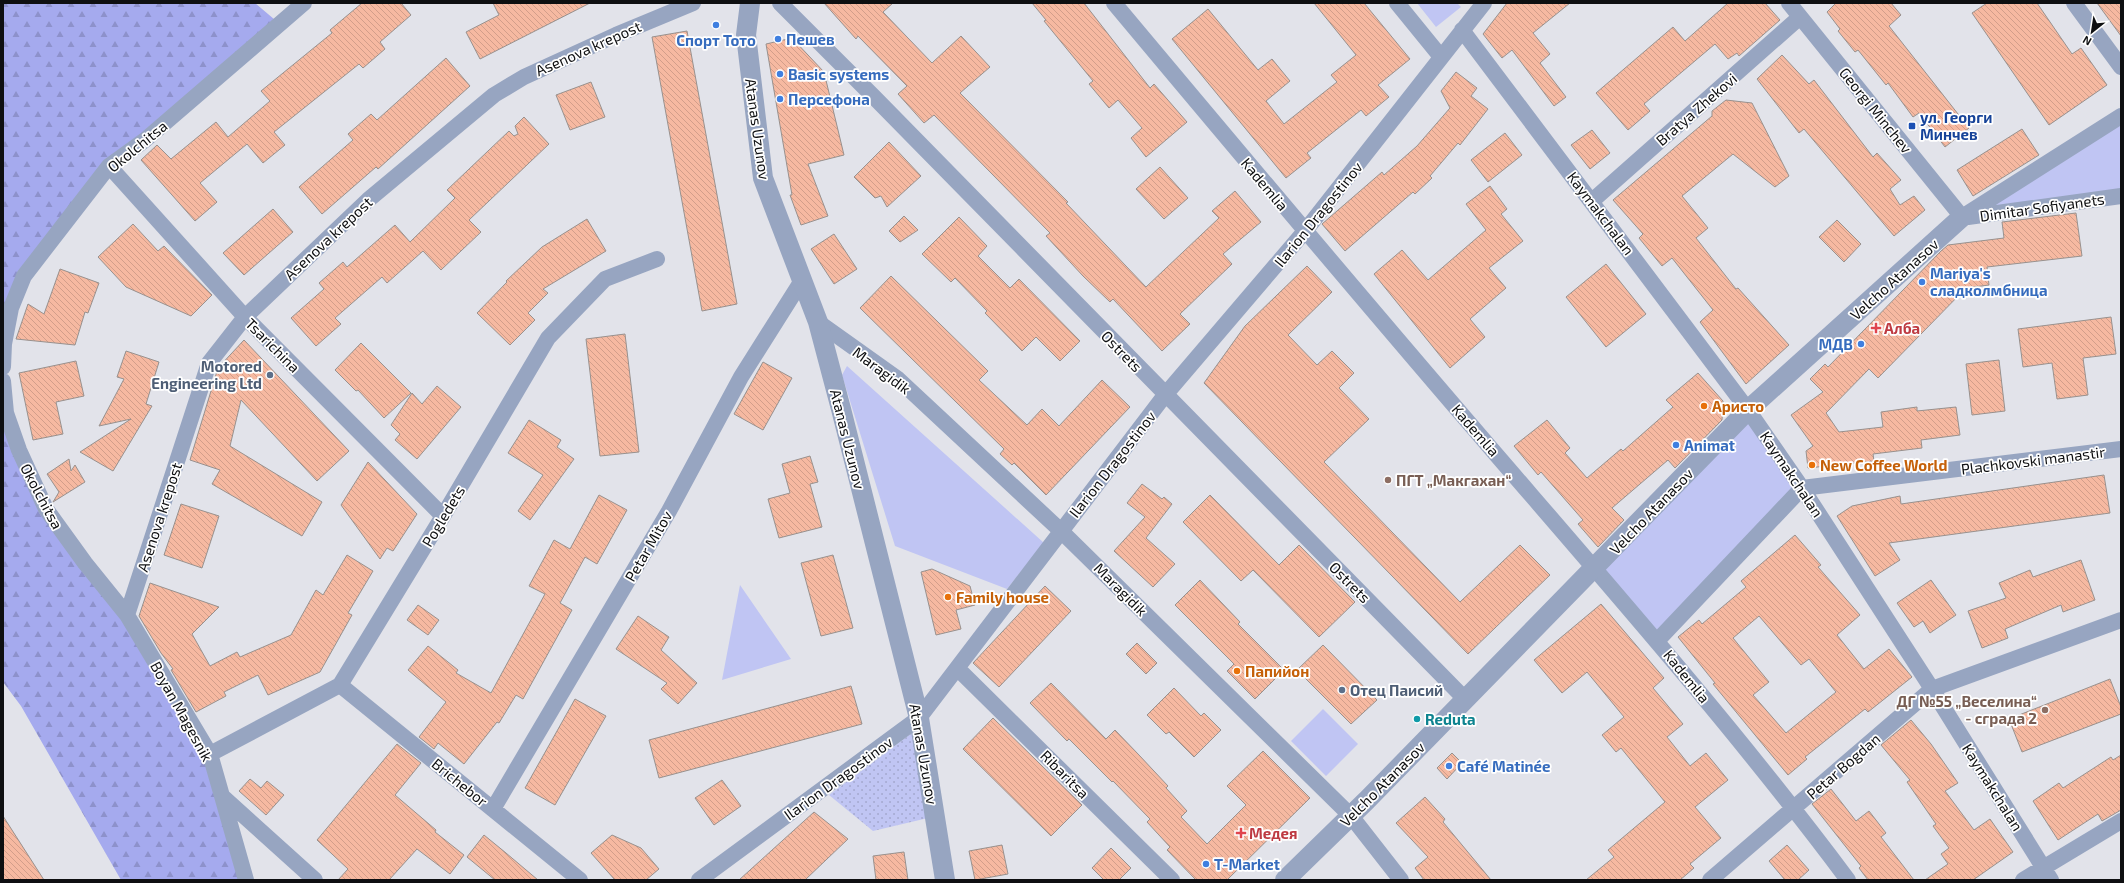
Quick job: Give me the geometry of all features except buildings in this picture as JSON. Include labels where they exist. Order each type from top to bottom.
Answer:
[{"type":"street","name":"Okolchitsa","points":[[3,367],[4,344],[11,308],[24,276],[109,166],[145,140],[304,3]]},
{"type":"street","name":"Asenova krepost","points":[[127,615],[209,363],[245,317],[368,200],[494,95],[524,77],[616,35],[693,3]]},
{"type":"street","name":"Atanas Uzunov","points":[[750,3],[746,35],[763,178],[801,282],[818,322],[919,718],[945,880]]},
{"type":"street","name":"Ostrets","points":[[780,3],[1465,699]]},
{"type":"street","name":"Kademlia","points":[[1114,3],[1305,231],[1657,641],[1795,808],[1848,880]]},
{"type":"street","points":[[1397,3],[1441,57]]},
{"type":"street","name":"Ilarion Dragostinov","points":[[699,880],[919,718],[1165,395],[1305,231],[1484,3]]},
{"type":"street","name":"Georgi Minchev","points":[[1789,3],[1962,217]]},
{"type":"street","points":[[2074,3],[2121,67]]},
{"type":"street","name":"Bratya Zhekovi","points":[[1592,201],[1800,17]]},
{"type":"street","name":"Kaymakchalan","points":[[1462,30],[1748,410],[1802,488],[1932,690],[2047,873]]},
{"type":"street","name":"Velcho Atanasov","points":[[1285,880],[1351,816],[1748,410],[1962,217],[2121,116]]},
{"type":"street","name":"Tsarichina","points":[[109,166],[245,317],[443,516]]},
{"type":"street","name":"Dimitar Sofiyanets","points":[[1962,217],[2121,196]]},
{"type":"street","name":"Pogledets","points":[[340,685],[443,516],[548,338],[605,279],[657,259]]},
{"type":"street","name":"Petar Mitov","points":[[493,809],[669,511],[741,377],[801,282]]},
{"type":"street","name":"Maragidik","points":[[818,322],[898,379],[1061,530],[1351,816],[1401,880]]},
{"type":"street","name":"Okolchitsa","points":[[3,381],[6,413],[19,450],[46,509],[85,563],[127,615]]},
{"type":"street","name":"Plachkovski manastir","points":[[1802,488],[2121,449]]},
{"type":"street","points":[[1657,641],[1802,488]]},
{"type":"street","name":"Boyan Magesnik","points":[[127,615],[210,754],[246,880]]},
{"type":"street","name":"Petar Bogdan","points":[[1710,880],[1932,690],[2121,620]]},
{"type":"street","name":"Ribaritsa","points":[[957,668],[1172,880]]},
{"type":"street","points":[[210,754],[340,685]]},
{"type":"street","name":"Brichebor","points":[[340,685],[580,880]]},
{"type":"street","points":[[222,797],[315,880]]},
{"type":"street","points":[[2023,880],[2047,873],[2121,821]]},
{"type":"shaded area","points":[[1417,3],[1457,3],[1461,7],[1436,27]]},
{"type":"shaded area","points":[[2121,116],[2121,196],[1962,217]]},
{"type":"shaded area","points":[[847,366],[1044,543],[1007,589],[895,546],[842,375]]},
{"type":"shaded area","points":[[1748,410],[1802,488],[1657,641],[1595,569]]},
{"type":"shaded area","points":[[740,585],[791,659],[722,680]]},
{"type":"shaded area","points":[[1323,709],[1358,744],[1326,776],[1291,741]]},
{"type":"shaded area","points":[[912,733],[928,818],[873,831],[829,795]]},
{"type":"green space","points":[[3,3],[255,3],[281,25],[109,166],[24,276],[3,367]]},
{"type":"green space","points":[[3,381],[19,450],[85,563],[210,754],[246,880],[121,880],[21,706],[3,682]]},
{"type":"place","name":"Спорт Тото","points":[[716,25]]},
{"type":"place","name":"Пешев","points":[[778,39]]},
{"type":"place","name":"Basic systems","points":[[780,74]]},
{"type":"place","name":"Персефона","points":[[780,99]]},
{"type":"place","name":"ул. Георги Минчев","points":[[1912,126]]},
{"type":"place","name":"Mariya's сладколмбница","points":[[1922,282]]},
{"type":"place","name":"Алба","points":[[1876,328]]},
{"type":"place","name":"МДВ","points":[[1861,344]]},
{"type":"place","name":"Motored Engineering Ltd","points":[[270,375]]},
{"type":"place","name":"Аристо","points":[[1704,406]]},
{"type":"place","name":"Animat","points":[[1676,445]]},
{"type":"place","name":"New Coffee World","points":[[1812,465]]},
{"type":"place","name":"ПГТ „Макгахан“","points":[[1388,480]]},
{"type":"place","name":"Family house","points":[[948,597]]},
{"type":"place","name":"Папийон","points":[[1237,671]]},
{"type":"place","name":"Отец Паисий","points":[[1342,690]]},
{"type":"place","name":"ДГ №55 „Веселина“ - сграда 2","points":[[2045,710]]},
{"type":"place","name":"Reduta","points":[[1417,719]]},
{"type":"place","name":"Café Matinée","points":[[1449,766]]},
{"type":"place","name":"Медея","points":[[1241,833]]},
{"type":"place","name":"T-Market","points":[[1206,864]]}]
